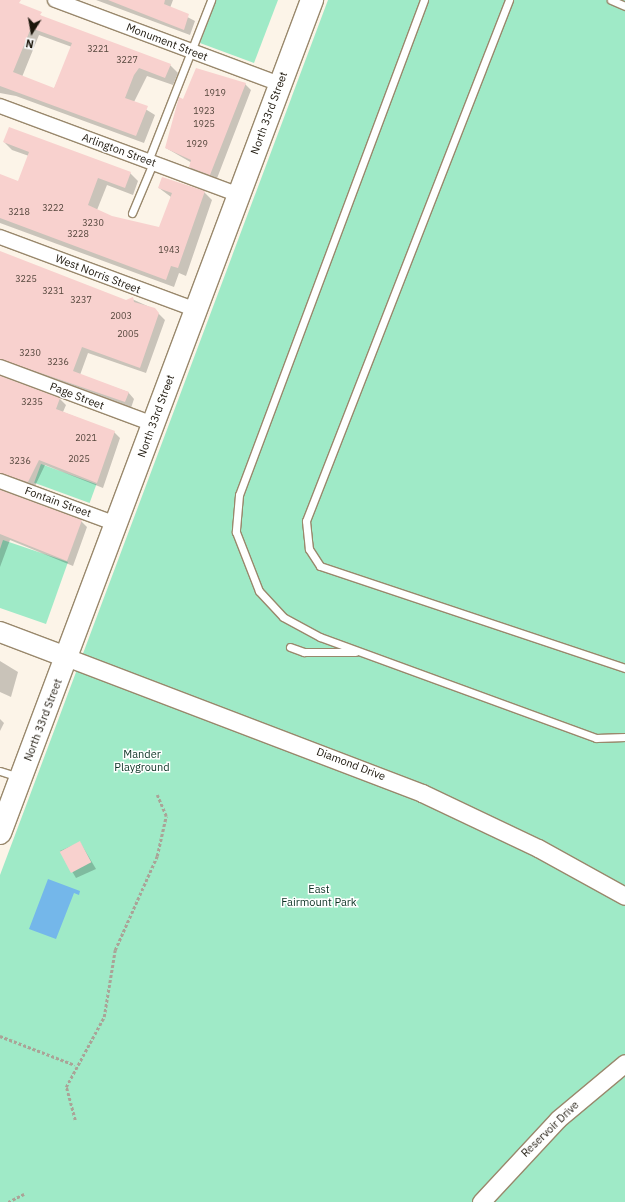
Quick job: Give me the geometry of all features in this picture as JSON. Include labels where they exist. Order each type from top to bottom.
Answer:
[{"type":"main road","name":"North 33rd Street","points":[[0,833],[312,0]]},
{"type":"main road","points":[[0,632],[66,657]]},
{"type":"street","name":"Monument Street","points":[[55,0],[280,84]]},
{"type":"street","name":"Arlington Street","points":[[0,106],[239,195]]},
{"type":"street","name":"West Norris Street","points":[[0,237],[196,310]]},
{"type":"street","name":"Page Street","points":[[0,367],[153,424]]},
{"type":"street","name":"Fontain Street","points":[[0,481],[116,524]]},
{"type":"street","name":"Diamond Drive","points":[[66,657],[386,777],[507,832],[625,896]]},
{"type":"street","name":"Reservoir Drive","points":[[481,1202],[558,1119],[625,1063]]},
{"type":"lane","points":[[132,213],[211,0]]},
{"type":"lane","points":[[424,0],[238,495],[236,532],[259,591],[283,617],[320,637],[596,738],[625,737]]},
{"type":"lane","points":[[509,0],[306,521],[309,548],[320,566],[625,668]]},
{"type":"lane","points":[[611,0],[625,6]]},
{"type":"lane","points":[[290,648],[304,652],[361,652]]},
{"type":"lane","points":[[0,771],[21,778]]},
{"type":"path","points":[[74,1120],[66,1087],[75,1065],[104,1017],[115,950],[157,856],[166,816],[157,796]]},
{"type":"path","points":[[0,1036],[75,1065]]},
{"type":"path","points":[[8,1202],[24,1194]]},
{"type":"green space","points":[[216,0],[278,0],[254,63],[200,43]]},
{"type":"green space","name":"East Fairmount Park","points":[[328,0],[625,0],[625,1202],[0,1202],[0,875]]},
{"type":"green space","points":[[41,464],[96,484],[90,503],[34,483]]},
{"type":"green space","points":[[3,540],[68,562],[46,624],[0,608],[0,549]]},
{"type":"water","points":[[48,879],[80,891],[79,895],[74,893],[56,939],[29,929]]},
{"type":"building","points":[[0,0],[21,0],[19,3],[42,12],[40,15],[171,64],[165,78],[139,68],[134,75],[125,98],[148,106],[136,136],[0,86]],"holes":[[[31,28],[72,43],[54,88],[13,72]]]},
{"type":"building","points":[[108,0],[165,0],[164,4],[189,14],[184,30]]},
{"type":"building","points":[[196,68],[246,83],[210,175],[189,167],[191,160],[165,148],[179,97],[183,99]]},
{"type":"building","points":[[9,127],[131,172],[125,188],[98,178],[88,205],[112,216],[159,227],[172,193],[158,188],[162,177],[205,191],[178,268],[171,266],[166,280],[0,218],[0,174],[18,181],[29,152],[3,142]]},
{"type":"building","points":[[0,251],[126,300],[133,297],[134,302],[155,308],[159,313],[140,368],[82,347],[73,371],[129,392],[125,402],[0,359]]},
{"type":"building","points":[[0,376],[60,398],[56,409],[115,431],[97,483],[39,460],[28,482],[0,473]]},
{"type":"building","points":[[0,490],[82,520],[67,561],[0,534]]},
{"type":"building","points":[[80,841],[91,862],[71,873],[60,852]]},
{"type":"park label","name":"Mander Playground","points":[[142,761]]}]
